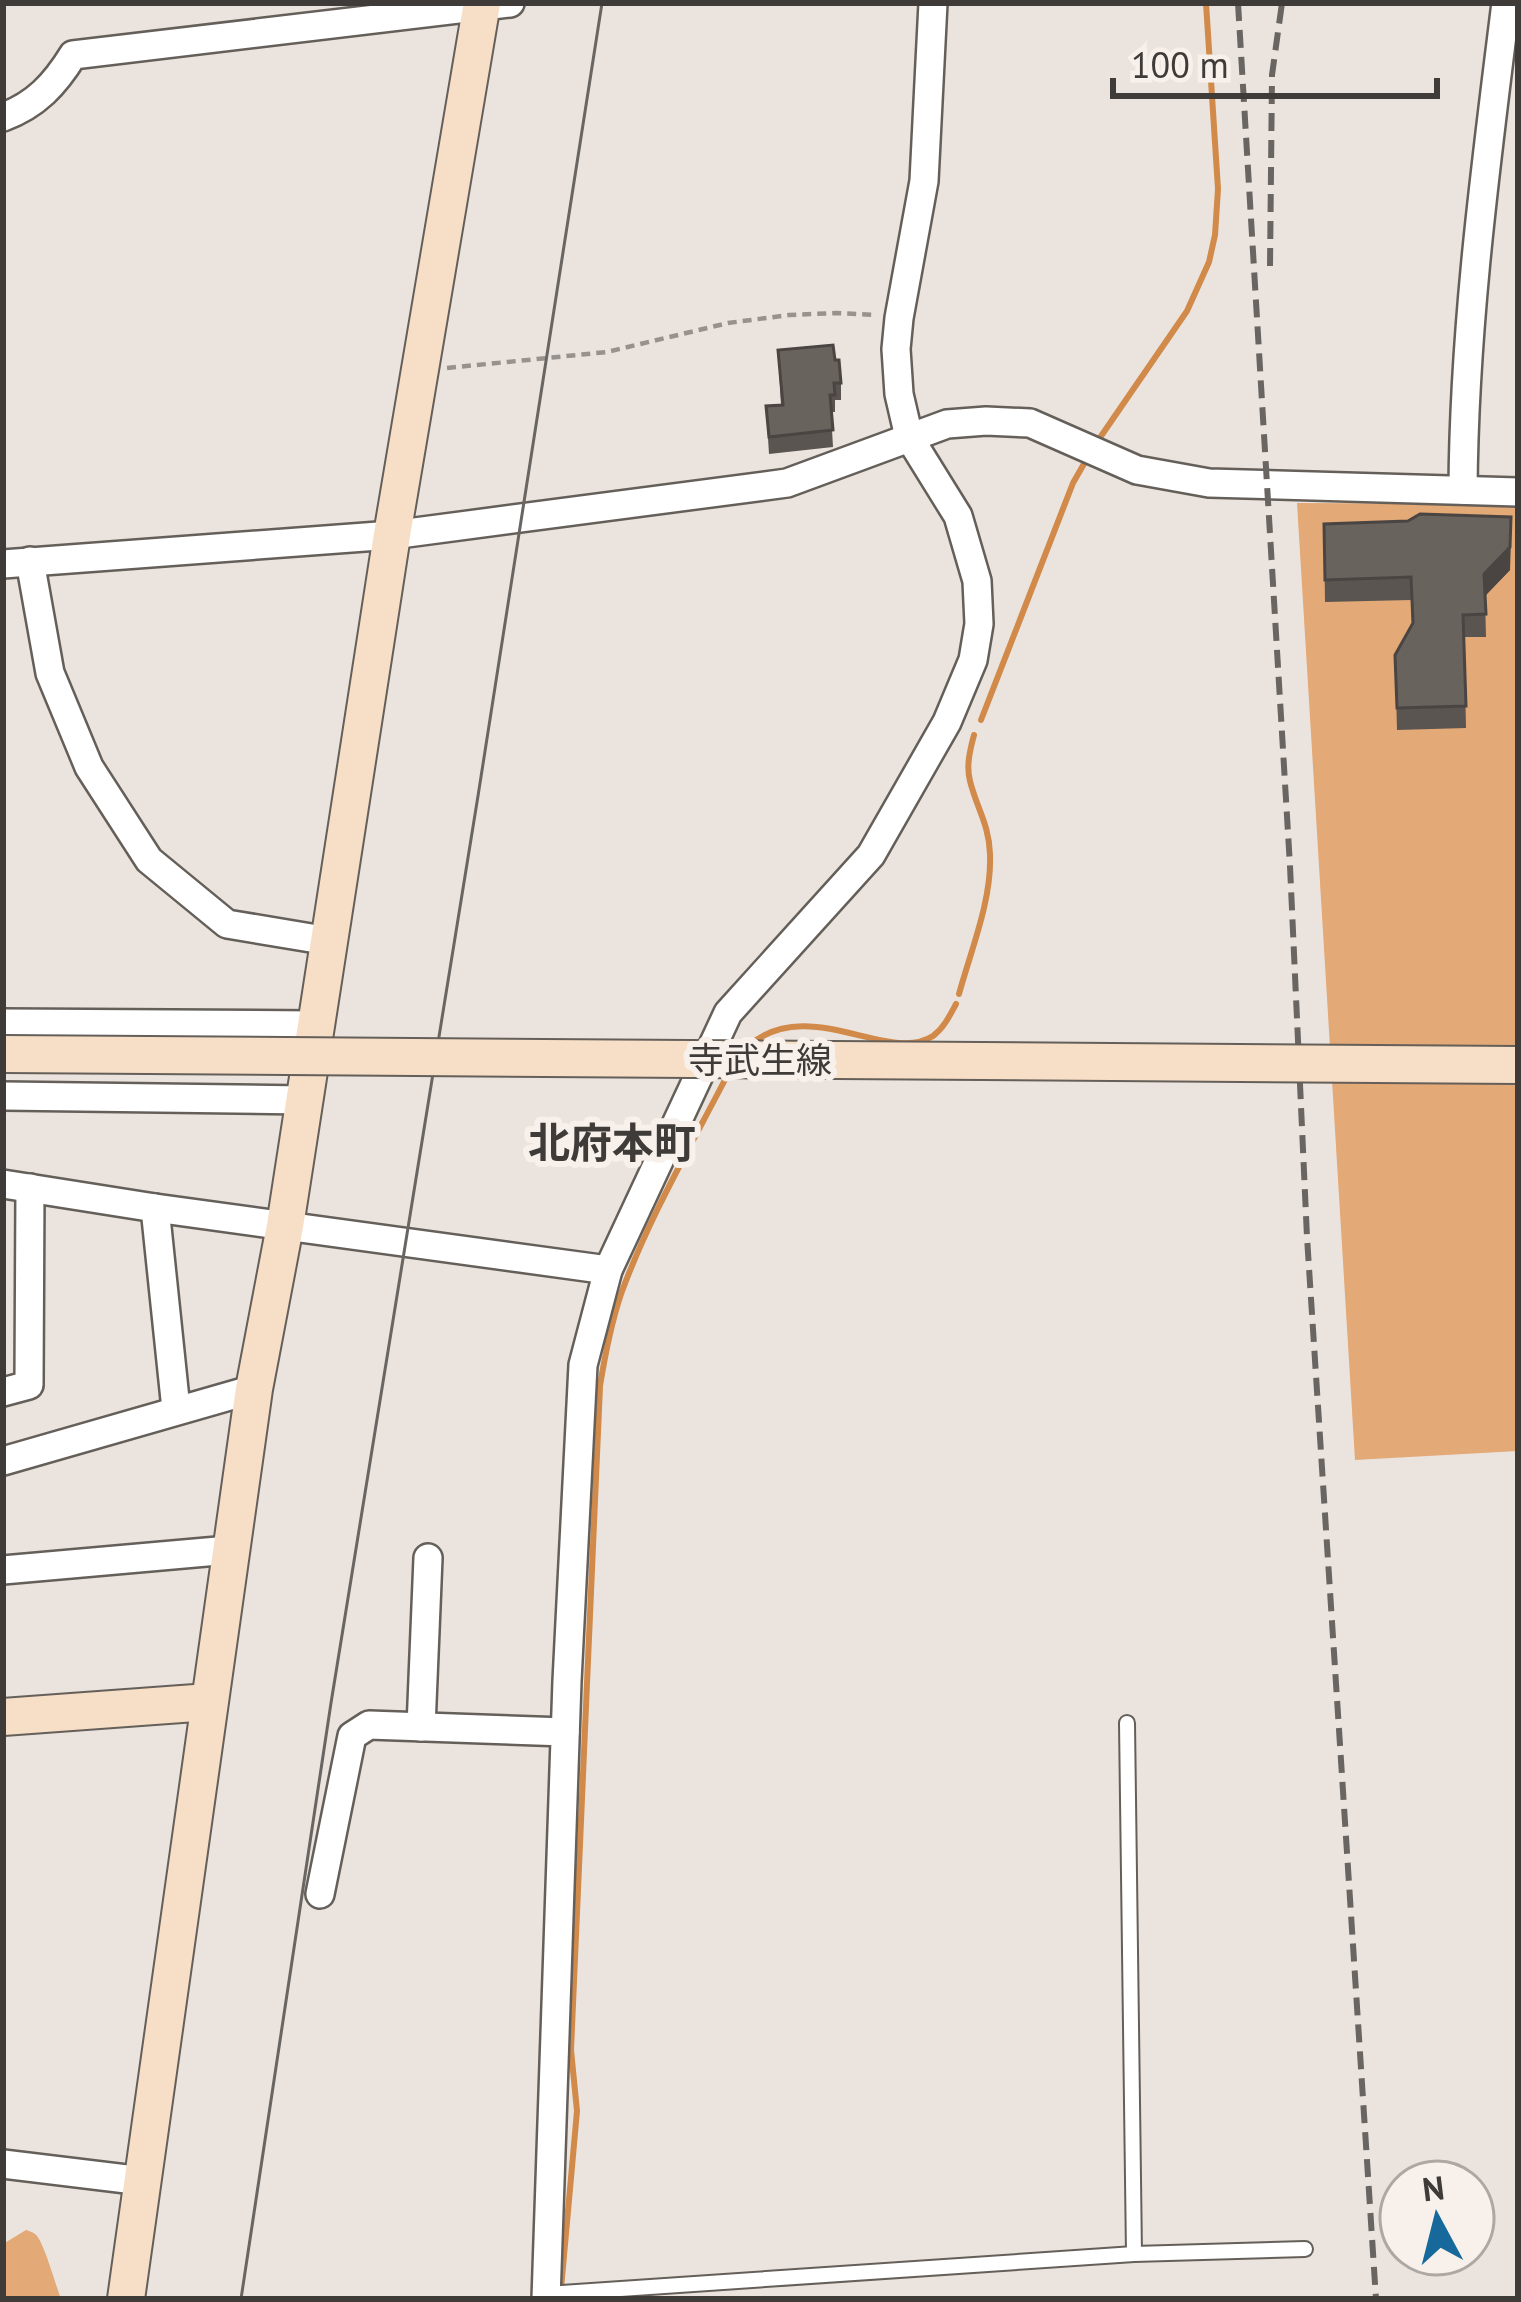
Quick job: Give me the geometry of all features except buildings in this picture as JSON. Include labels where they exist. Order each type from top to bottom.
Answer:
[{"type":"street","points":[[546,2296],[583,1365],[608,1270],[728,1013],[871,855],[947,722],[973,660],[979,624],[977,580],[958,516],[909,437],[898,394],[898,318],[924,181],[933,3]]},
{"type":"street","points":[[1463,490],[1481,207],[1506,3]]},
{"type":"street","points":[[3,117],[38,99],[58,80],[73,55],[491,4],[419,370],[285,1226],[254,1390],[126,2299]]},
{"type":"street","points":[[328,941],[227,924],[149,860],[88,767],[50,673],[17,563],[392,535],[787,483],[946,424],[986,421],[1030,423],[1137,470],[1209,483],[1518,492]]},
{"type":"street","points":[[3,1023],[316,1025]]},
{"type":"street","name":"寺武生線","points":[[3,1054],[1518,1065]]},
{"type":"street","points":[[3,1096],[304,1100]]},
{"type":"street","points":[[3,1392],[29,1384],[16,1186],[608,1270]]},
{"type":"street","points":[[155,1208],[176,1409]]},
{"type":"street","points":[[3,1460],[254,1390]]},
{"type":"street","points":[[3,1570],[229,1550]]},
{"type":"street","points":[[421,1727],[428,1558]]},
{"type":"street","points":[[3,1718],[209,1702]]},
{"type":"street","points":[[320,1894],[352,1736],[369,1725],[565,1732]]},
{"type":"street","points":[[3,2164],[142,2181]]},
{"type":"lane","points":[[1127,1723],[1134,2254]]},
{"type":"lane","points":[[546,2296],[1134,2254],[1305,2249]]},
{"type":"path","points":[[419,370],[608,352],[728,323],[789,315],[898,318]]},
{"type":"shaded area","points":[[1297,503],[1518,504],[1518,1451],[1355,1460]]},
{"type":"shaded area","points":[[26,2230],[42,2244],[61,2299],[3,2299],[3,2244]]},
{"type":"waterway","points":[[1097,442],[1187,311],[1209,262],[1218,189],[1206,3]]},
{"type":"waterway","points":[[981,720],[1085,462]]},
{"type":"waterway","points":[[959,994],[990,871],[987,834],[969,775],[974,735]]},
{"type":"waterway","points":[[747,1047],[771,1032],[795,1027],[915,1043],[937,1033],[956,1004]]},
{"type":"waterway","points":[[561,2289],[577,2111],[571,2050],[600,1386],[614,1317],[632,1265],[729,1072]]},
{"type":"tram line","points":[[241,2299],[331,1703],[602,3]]},
{"type":"railway","points":[[1238,3],[1290,866],[1307,1237],[1376,2299]]},
{"type":"railway","points":[[1270,266],[1272,75],[1282,3]]},
{"type":"district","name":"北府本町","points":[[612,1142]]}]
